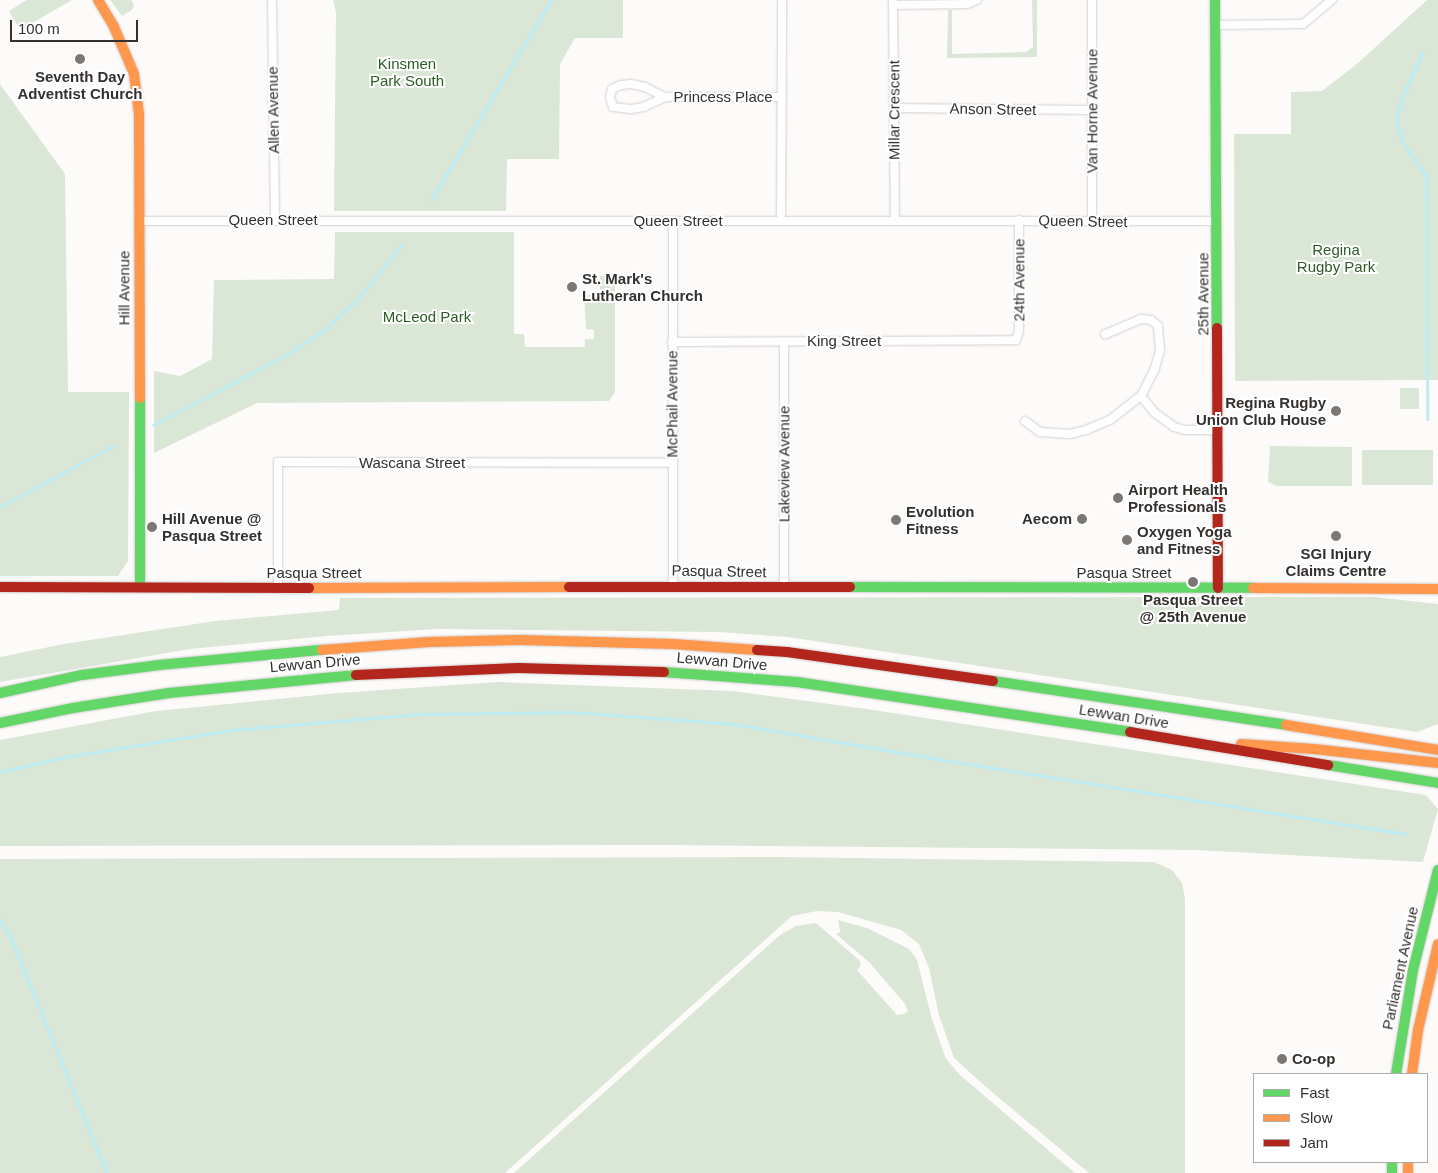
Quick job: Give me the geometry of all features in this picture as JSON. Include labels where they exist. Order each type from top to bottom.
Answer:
[{"type":"main road","name":"Hill Avenue","points":[[98,0],[114,27],[134,74],[139,114],[140,586]]},
{"type":"main road","name":"25th Avenue","points":[[1215,0],[1218,588]]},
{"type":"main road","name":"Pasqua Street","points":[[0,587],[673,586],[1438,589]]},
{"type":"main road","name":"Lewvan Drive","points":[[0,693],[82,675],[150,666],[342,648],[520,640],[664,643],[787,652],[1222,714],[1438,750]]},
{"type":"main road","name":"Lewvan Drive","points":[[0,724],[73,708],[270,681],[431,670],[519,668],[675,672],[797,682],[1170,738],[1438,783]]},
{"type":"main road","points":[[1170,738],[1314,749],[1438,763]]},
{"type":"main road","name":"Parliament Avenue","points":[[1396,1073],[1404,1015],[1413,970],[1438,870]]},
{"type":"main road","name":"Parliament Avenue","points":[[1412,1073],[1418,1030],[1438,944]]},
{"type":"street","name":"Allen Avenue","points":[[272,0],[275,220]]},
{"type":"street","points":[[782,0],[782,220]]},
{"type":"street","points":[[893,3],[967,4],[977,0]]},
{"type":"street","name":"Van Horne Avenue","points":[[1092,0],[1092,221]]},
{"type":"street","points":[[1215,25],[1303,24],[1332,0]]},
{"type":"street","name":"Millar Crescent","points":[[893,3],[894,220]]},
{"type":"street","name":"Princess Place","points":[[665,97],[645,87],[631,84],[621,85],[612,89],[610,97],[613,107],[631,109],[644,107],[665,97],[782,97]]},
{"type":"street","name":"Anson Street","points":[[894,108],[1092,110]]},
{"type":"street","name":"24th Avenue","points":[[1016,340],[1019,331],[1020,220]]},
{"type":"street","name":"Queen Street","points":[[139,221],[1217,221]]},
{"type":"street","name":"McPhail Avenue","points":[[673,222],[673,586]]},
{"type":"street","points":[[1025,421],[1040,432],[1056,434],[1086,430],[1110,420],[1141,396],[1155,368],[1160,350],[1158,326],[1151,320],[1141,319],[1105,334]]},
{"type":"street","name":"King Street","points":[[672,342],[1016,340]]},
{"type":"street","name":"Lakeview Avenue","points":[[784,341],[784,587]]},
{"type":"street","points":[[1141,396],[1155,413],[1174,427],[1185,430],[1218,430]]},
{"type":"street","name":"Wascana Street","points":[[278,588],[278,462],[672,463]]},
{"type":"green space","points":[[27,0],[72,0],[20,30],[9,11]]},
{"type":"green space","points":[[110,0],[131,0],[134,5],[132,10],[122,16]]},
{"type":"green space","name":"Kinsmen Park South","points":[[333,0],[623,0],[623,38],[575,38],[560,64],[559,159],[507,159],[506,211],[334,211],[336,12]]},
{"type":"green space","points":[[1032,0],[1037,0],[1037,57],[947,58],[948,10],[952,10],[952,54],[1026,52],[1033,47]]},
{"type":"green space","name":"Regina Rugby Park","points":[[1427,0],[1438,0],[1438,380],[1235,381],[1234,134],[1291,134],[1291,92],[1322,91],[1358,63]]},
{"type":"green space","points":[[0,84],[65,174],[68,392],[129,392],[128,561],[118,576],[0,576]]},
{"type":"green space","name":"McLeod Park","points":[[335,232],[514,232],[514,334],[524,334],[525,347],[585,347],[585,339],[594,339],[594,330],[586,329],[584,295],[600,295],[600,276],[615,276],[615,392],[609,401],[257,403],[154,453],[154,371],[180,376],[212,359],[214,280],[334,279]]},
{"type":"green space","points":[[1400,388],[1419,388],[1419,409],[1400,409]]},
{"type":"green space","points":[[1270,446],[1352,447],[1352,486],[1277,486],[1268,482]]},
{"type":"green space","points":[[1362,450],[1433,450],[1433,485],[1362,485]]},
{"type":"green space","points":[[1374,597],[1438,604],[1438,724],[1417,732],[788,637],[718,632],[437,629],[327,636],[190,649],[0,682],[0,657],[64,644],[215,621],[339,610],[340,598]]},
{"type":"green space","points":[[497,682],[732,691],[867,709],[1426,795],[1438,809],[1423,862],[1195,850],[668,845],[0,846],[0,740],[156,711],[339,693]]},
{"type":"green space","points":[[781,857],[1154,862],[1172,870],[1182,883],[1185,899],[1185,1173],[1089,1173],[954,1058],[939,1015],[929,968],[919,944],[901,930],[838,912],[817,911],[792,916],[505,1173],[0,1173],[0,859]]},
{"type":"green space","points":[[838,920],[867,928],[909,949],[917,960],[932,1019],[946,1059],[960,1075],[1075,1173],[514,1173],[780,935],[796,926],[816,923],[859,960],[861,965],[857,970],[897,1015],[908,1011],[905,1004],[869,962],[836,934],[840,932]]},
{"type":"waterway","points":[[431,200],[551,0]]},
{"type":"waterway","points":[[1423,53],[1400,103],[1398,128],[1402,141],[1427,177],[1428,419]]},
{"type":"waterway","points":[[153,425],[290,353],[324,330],[358,299],[402,245]]},
{"type":"waterway","points":[[0,507],[113,446]]},
{"type":"waterway","points":[[0,772],[65,757],[231,730],[420,714],[573,712],[734,724],[944,760],[1406,834]]},
{"type":"waterway","points":[[0,919],[11,937],[107,1173]]},
{"type":"traffic: fast","points":[[1215,0],[1217,328]]},
{"type":"traffic: fast","points":[[140,398],[140,586]]},
{"type":"traffic: fast","points":[[850,587],[1253,588]]},
{"type":"traffic: fast","points":[[0,693],[82,675],[159,665],[322,650]]},
{"type":"traffic: fast","points":[[664,672],[797,682],[1130,732]]},
{"type":"traffic: fast","points":[[0,723],[73,708],[169,693],[356,675]]},
{"type":"traffic: fast","points":[[993,681],[1286,725]]},
{"type":"traffic: fast","points":[[1328,765],[1438,783]]},
{"type":"traffic: fast","points":[[1396,1073],[1413,970],[1438,870]]},
{"type":"traffic: fast","points":[[1392,1163],[1392,1173]]},
{"type":"traffic: slow","points":[[98,0],[114,27],[134,74],[139,114],[140,398]]},
{"type":"traffic: slow","points":[[309,588],[569,587]]},
{"type":"traffic: slow","points":[[1253,588],[1438,589]]},
{"type":"traffic: slow","points":[[322,650],[429,642],[520,640],[673,644],[757,650]]},
{"type":"traffic: slow","points":[[1286,725],[1438,750]]},
{"type":"traffic: slow","points":[[1241,744],[1314,749],[1438,763]]},
{"type":"traffic: slow","points":[[1412,1073],[1418,1030],[1438,944]]},
{"type":"traffic: slow","points":[[1408,1163],[1408,1173]]},
{"type":"traffic: jam","points":[[1217,328],[1218,588]]},
{"type":"traffic: jam","points":[[0,587],[309,588]]},
{"type":"traffic: jam","points":[[569,587],[850,587]]},
{"type":"traffic: jam","points":[[757,650],[787,652],[993,681]]},
{"type":"traffic: jam","points":[[356,675],[519,668],[664,672]]},
{"type":"traffic: jam","points":[[1130,732],[1328,765]]},
{"type":"place","name":"Seventh Day Adventist Church","points":[[80,59]]},
{"type":"place","name":"St. Mark's Lutheran Church","points":[[572,287]]},
{"type":"place","name":"Regina Rugby Union Club House","points":[[1336,411]]},
{"type":"place","name":"Airport Health Professionals","points":[[1118,498]]},
{"type":"place","name":"Aecom","points":[[1082,519]]},
{"type":"place","name":"Evolution Fitness","points":[[896,520]]},
{"type":"place","name":"Hill Avenue @ Pasqua Street","points":[[152,527]]},
{"type":"place","name":"SGI Injury Claims Centre","points":[[1336,536]]},
{"type":"place","name":"Oxygen Yoga and Fitness","points":[[1127,540]]},
{"type":"place","name":"Pasqua Street @ 25th Avenue","points":[[1193,582]]},
{"type":"place","name":"Co-op","points":[[1282,1059]]}]
